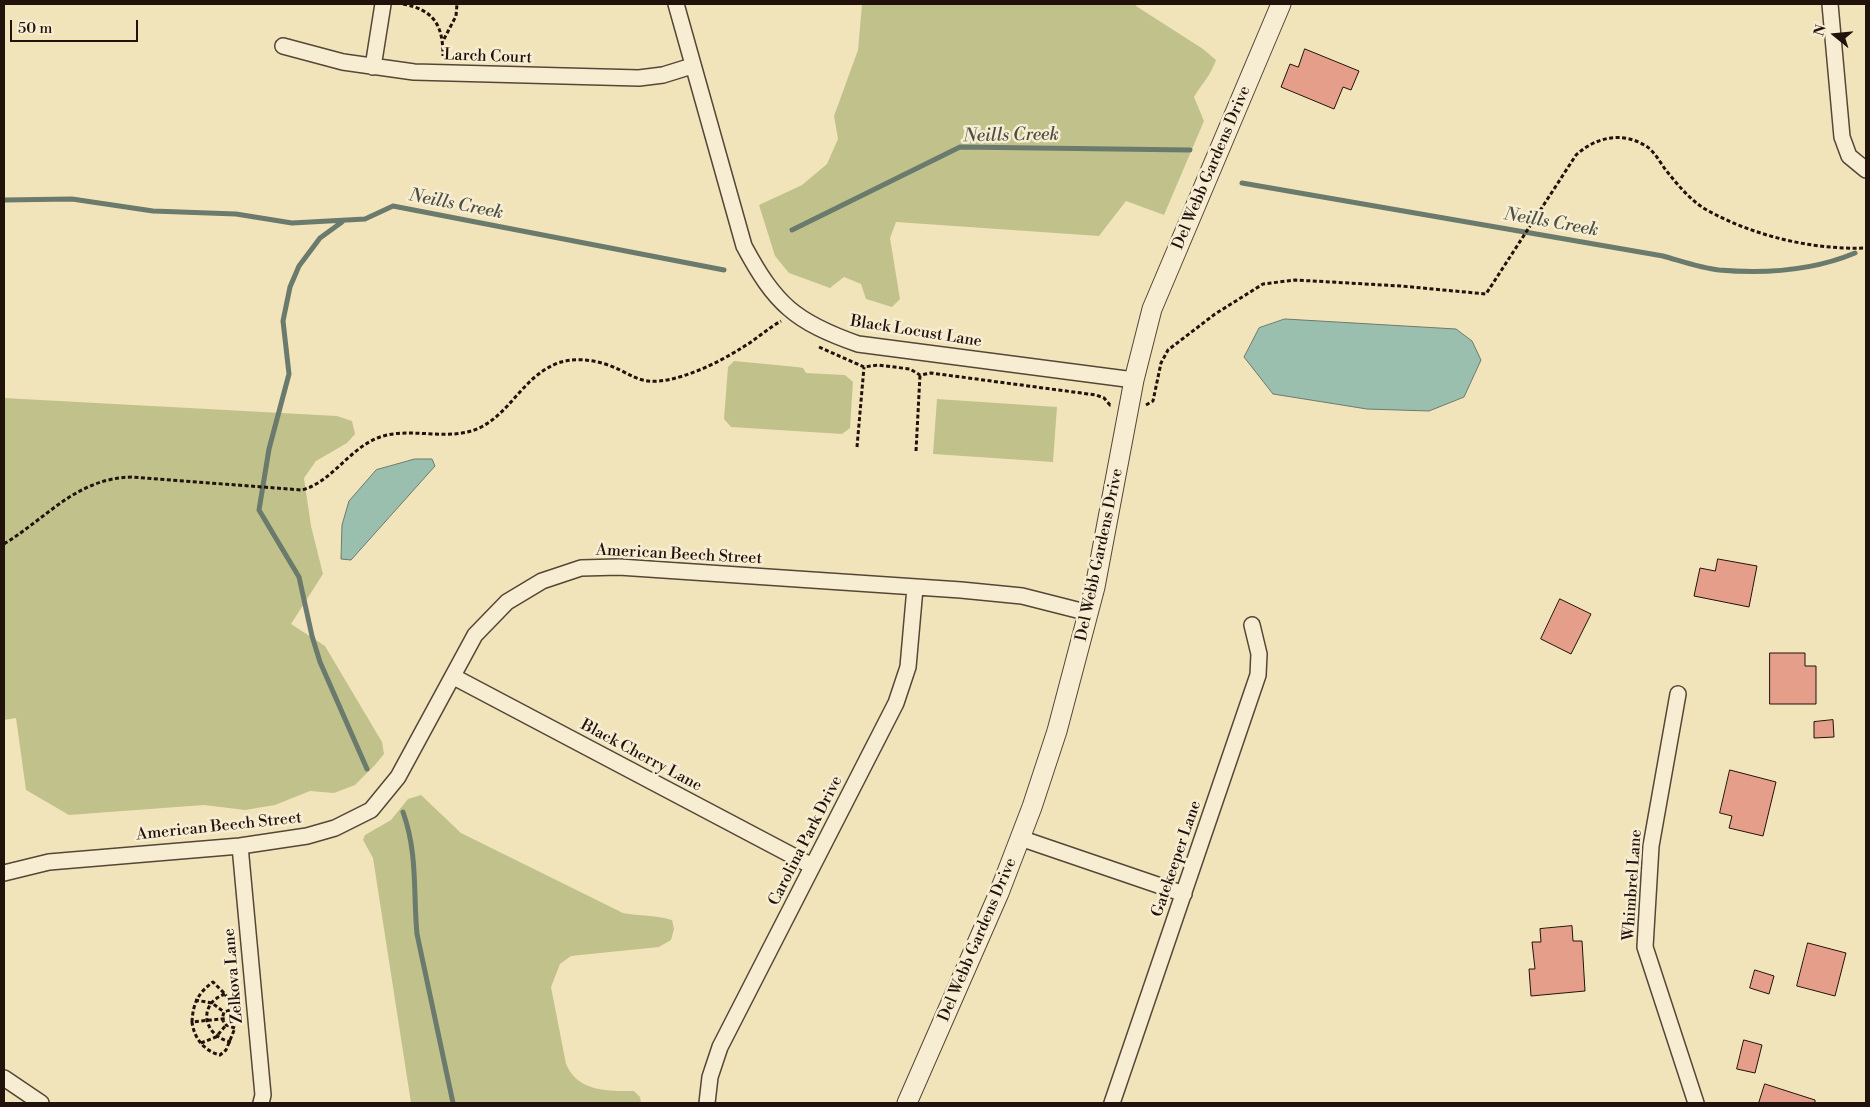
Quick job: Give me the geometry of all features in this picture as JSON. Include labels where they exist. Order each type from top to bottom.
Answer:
[{"type":"street","points":[[373,67],[383,4]]},
{"type":"street","name":"Black Locust Lane","points":[[676,4],[744,246],[763,281],[781,302],[805,321],[828,334],[858,344],[1134,380]]},
{"type":"street","name":"Del Webb Gardens Drive","points":[[907,1103],[983,932],[1020,838],[1057,731],[1089,613],[1107,531],[1134,380],[1147,325],[1159,292],[1281,4]]},
{"type":"street","points":[[1830,4],[1842,137],[1849,156],[1866,170]]},
{"type":"street","name":"Larch Court","points":[[283,46],[373,67],[414,72],[639,78],[663,75],[692,66]]},
{"type":"street","name":"American Beech Street","points":[[4,873],[49,862],[240,846],[307,836],[335,828],[371,810],[398,778],[475,635],[507,602],[542,581],[581,568],[619,567],[1022,596],[1089,613]]},
{"type":"street","name":"Carolina Park Drive","points":[[707,1103],[710,1077],[720,1047],[896,703],[908,667],[915,588]]},
{"type":"street","name":"Gatekeeper Lane","points":[[1112,1103],[1258,675],[1259,654],[1252,625]]},
{"type":"street","name":"Black Cherry Lane","points":[[454,677],[812,866]]},
{"type":"street","name":"Whimbrel Lane","points":[[1678,694],[1651,846],[1645,947],[1696,1103]]},
{"type":"street","points":[[1020,838],[1184,894]]},
{"type":"street","name":"Zelkova Lane","points":[[240,846],[263,1095],[261,1103]]},
{"type":"street","points":[[4,1078],[41,1103]]},
{"type":"path","points":[[403,4],[415,5],[432,18],[440,28],[443,39],[443,56]]},
{"type":"path","points":[[443,39],[454,21],[457,4]]},
{"type":"path","points":[[1142,404],[1148,406],[1153,401],[1161,363],[1168,350],[1215,314],[1262,284],[1295,280],[1401,286],[1486,294],[1576,155],[1588,144],[1602,138],[1632,140],[1646,146],[1690,198],[1705,209],[1731,221],[1777,237],[1809,245],[1841,249],[1866,248]]},
{"type":"path","points":[[4,544],[78,490],[104,480],[132,477],[293,490],[316,485],[361,446],[381,436],[405,433],[458,433],[478,429],[495,417],[532,379],[560,362],[584,360],[597,362],[639,379],[659,382],[687,374],[722,359],[780,321],[785,325]]},
{"type":"path","points":[[816,346],[864,367],[878,365],[910,369],[920,375],[931,373],[1096,395],[1104,398],[1110,405],[1116,403]]},
{"type":"path","points":[[857,447],[862,416],[864,367]]},
{"type":"path","points":[[916,451],[920,375]]},
{"type":"path","points":[[213,982],[225,994],[234,1009],[224,1012],[222,1019],[226,1025],[235,1028],[231,1042],[220,1056],[207,1050],[201,1043],[195,1035],[192,1022],[196,1000],[202,990],[213,982]]},
{"type":"path","points":[[225,994],[212,1003],[207,1020],[211,1032],[216,1037],[231,1042]]},
{"type":"path","points":[[196,1000],[212,1003],[224,1012]]},
{"type":"path","points":[[192,1022],[241,1017]]},
{"type":"path","points":[[201,1043],[216,1037],[226,1025]]},
{"type":"green space","points":[[862,4],[1137,4],[1136,6],[1203,49],[1216,60],[1209,75],[1194,97],[1204,121],[1164,215],[1126,201],[1099,236],[896,222],[890,238],[900,299],[892,307],[866,299],[861,284],[844,277],[830,288],[789,273],[775,256],[759,205],[802,185],[827,164],[838,139],[834,116],[858,50]]},
{"type":"green space","points":[[734,361],[803,368],[806,373],[845,375],[853,382],[850,428],[842,434],[731,427],[724,419],[728,367]]},
{"type":"green space","points":[[4,398],[337,416],[352,421],[355,434],[347,443],[316,461],[304,478],[311,526],[323,574],[291,624],[325,646],[382,742],[384,754],[355,785],[334,793],[310,791],[275,805],[245,810],[204,805],[69,815],[26,790],[16,718],[4,720]]},
{"type":"green space","points":[[937,399],[1057,407],[1053,462],[933,454]]},
{"type":"green space","points":[[421,795],[461,833],[623,913],[672,920],[674,929],[671,940],[659,947],[571,956],[560,964],[551,987],[566,1064],[571,1073],[578,1080],[594,1088],[634,1091],[640,1097],[641,1103],[411,1103],[373,858],[363,840],[365,835],[391,820],[408,799]]},
{"type":"shaded area","points":[[1285,319],[1456,329],[1472,341],[1481,360],[1464,397],[1429,411],[1367,409],[1273,394],[1244,357],[1259,328]]},
{"type":"shaded area","points":[[415,459],[432,459],[435,466],[351,560],[341,559],[342,525],[349,501],[376,470]]},
{"type":"building","points":[[1305,49],[1359,71],[1351,90],[1343,87],[1334,109],[1281,87],[1290,64],[1298,67]]},
{"type":"building","points":[[1718,559],[1757,566],[1749,607],[1694,596],[1700,568],[1715,571]]},
{"type":"building","points":[[1560,599],[1591,614],[1571,654],[1541,639]]},
{"type":"building","points":[[1770,653],[1805,653],[1805,666],[1816,666],[1816,704],[1770,704]]},
{"type":"building","points":[[1833,720],[1834,737],[1814,738],[1814,722]]},
{"type":"building","points":[[1730,770],[1776,782],[1763,836],[1729,828],[1732,816],[1720,813]]},
{"type":"building","points":[[1572,926],[1573,941],[1582,941],[1585,991],[1531,996],[1529,969],[1535,969],[1532,942],[1541,942],[1540,929]]},
{"type":"building","points":[[1808,943],[1846,953],[1835,996],[1797,986]]},
{"type":"building","points":[[1755,970],[1774,976],[1769,994],[1750,988]]},
{"type":"building","points":[[1744,1040],[1762,1045],[1755,1073],[1737,1069]]},
{"type":"building","points":[[1765,1084],[1815,1100],[1815,1103],[1759,1103]]},
{"type":"waterway","name":"Neills Creek","points":[[792,230],[960,147],[1190,150]]},
{"type":"waterway","name":"Neills Creek","points":[[1242,183],[1663,256],[1719,270],[1754,272],[1788,270],[1822,264],[1855,253]]},
{"type":"waterway","name":"Neills Creek","points":[[4,200],[72,199],[153,211],[236,214],[292,223],[365,219],[393,206],[724,270]]},
{"type":"waterway","points":[[342,222],[320,238],[299,266],[290,287],[283,321],[289,374],[269,449],[259,510],[299,577],[312,636],[320,662],[367,769]]},
{"type":"waterway","points":[[403,812],[413,858],[417,934],[453,1103]]}]
